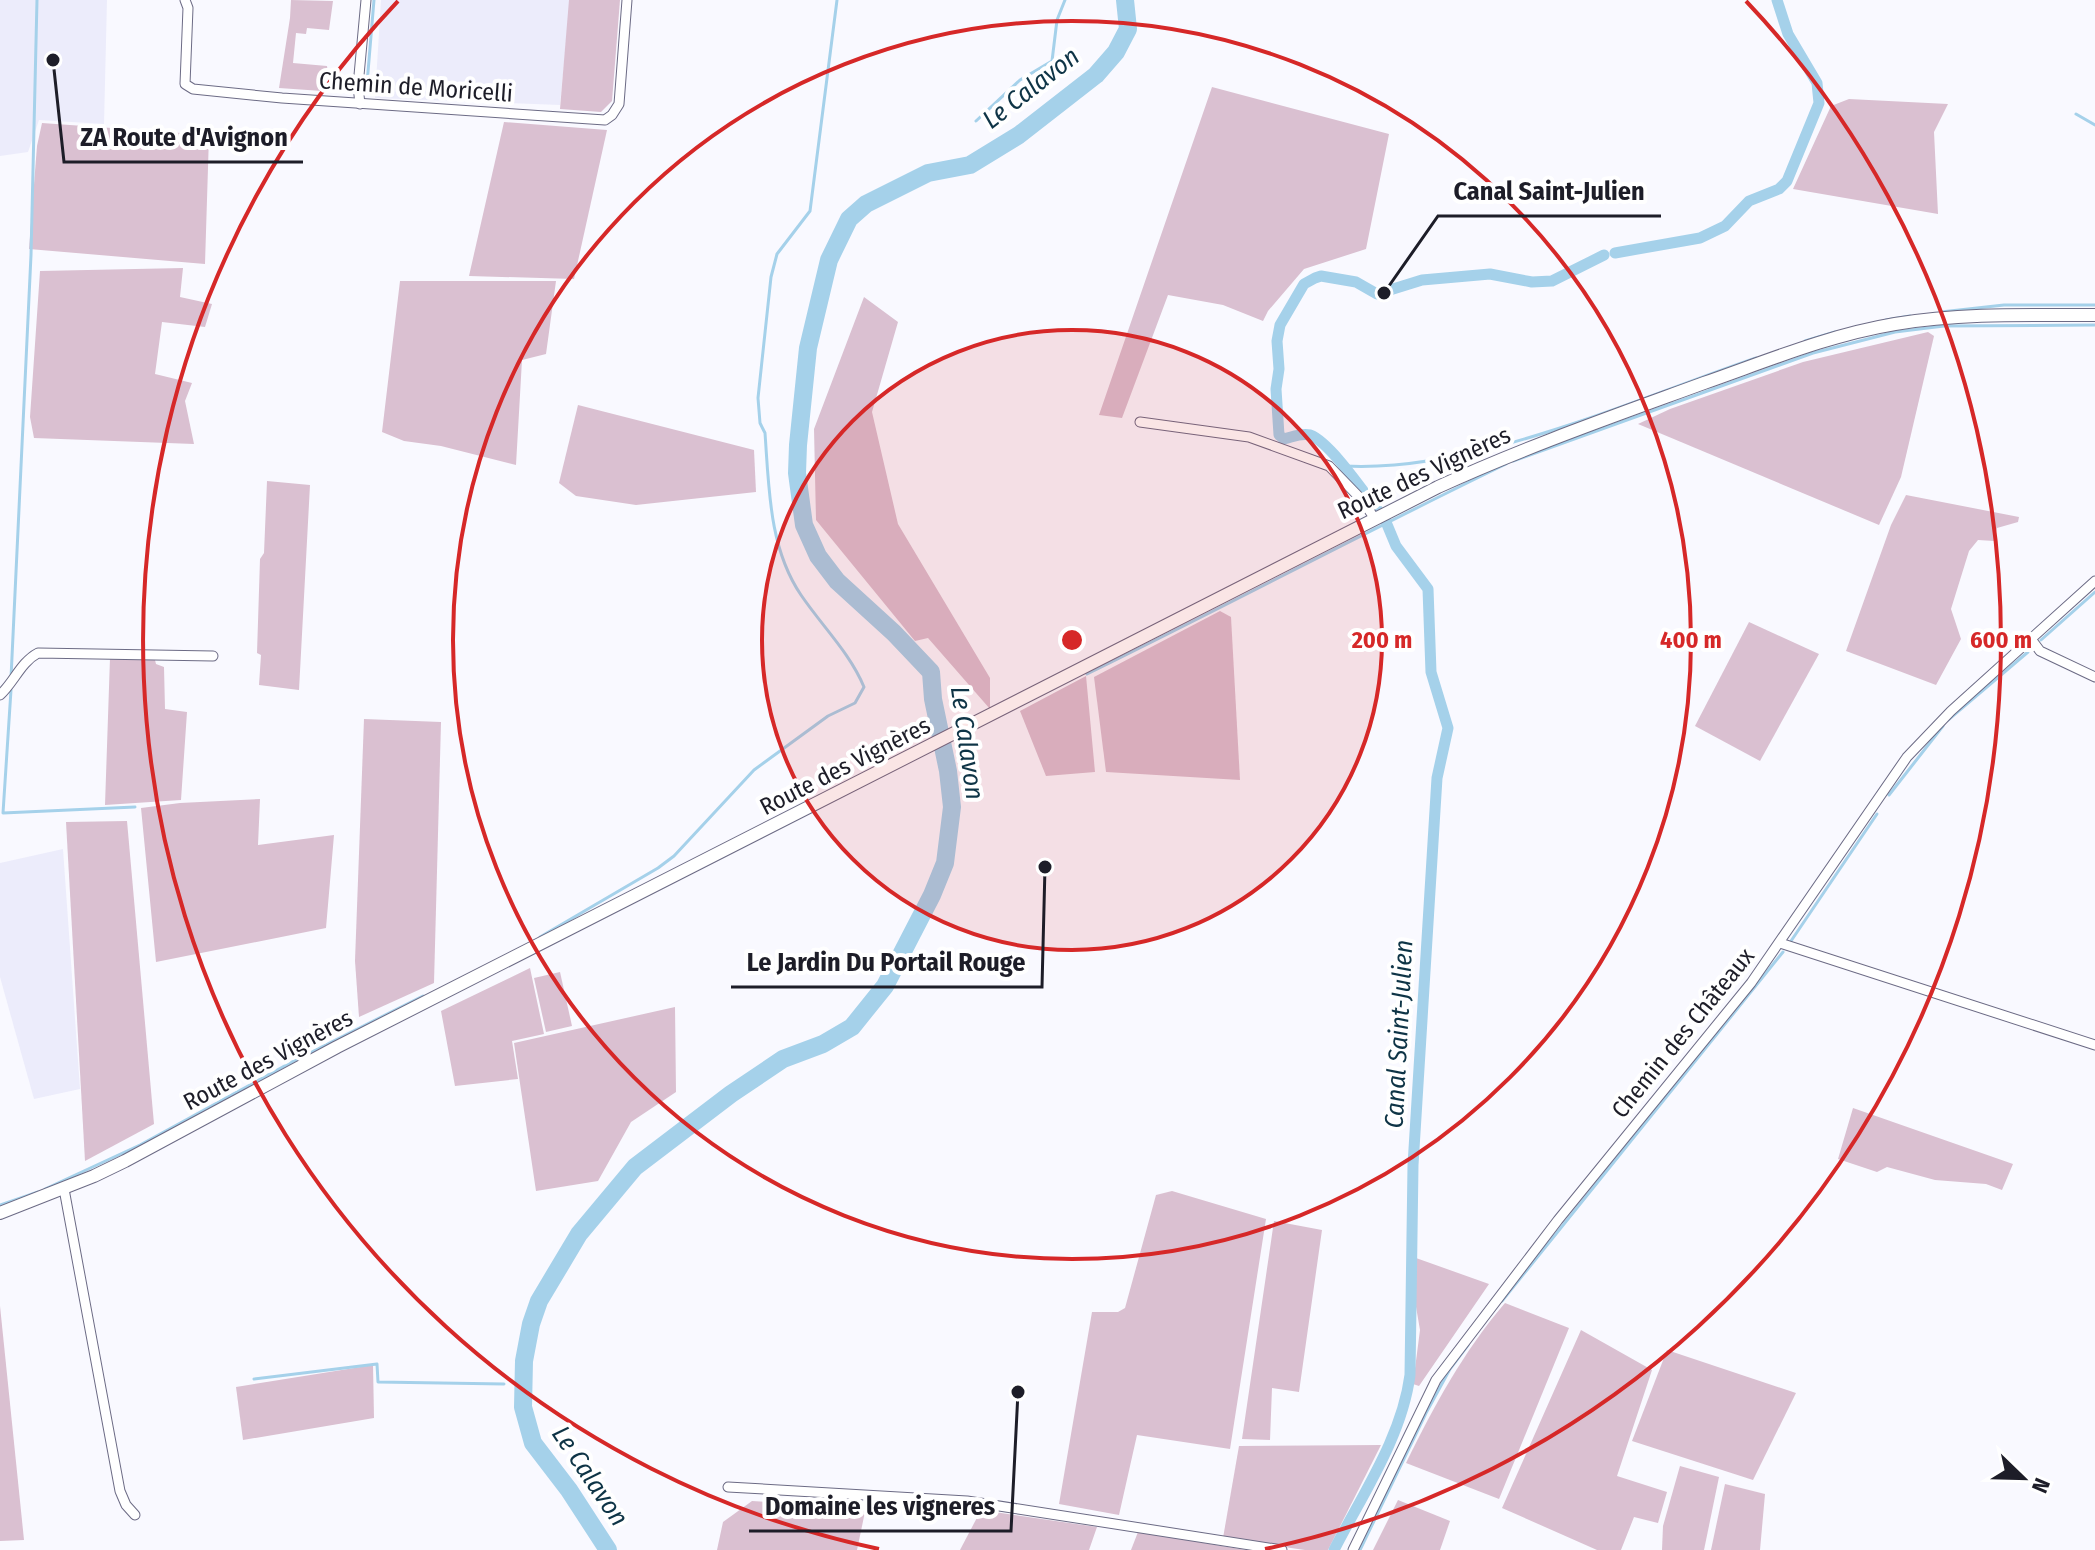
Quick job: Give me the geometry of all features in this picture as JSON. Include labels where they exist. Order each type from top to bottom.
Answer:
[{"type":"street","name":"Chemin de Moricelli","points":[[185,0],[188,8],[185,84],[193,89],[360,104],[605,120],[619,104],[627,0]]},
{"type":"street","points":[[360,104],[358,86],[366,0]]},
{"type":"street","name":"Route des Vignères","points":[[0,1213],[64,1189],[125,1161],[346,1043],[1380,517],[1504,457],[1831,339],[1894,324],[1932,319],[2095,315]]},
{"type":"street","points":[[1140,422],[1249,437],[1329,466],[1380,517]]},
{"type":"street","name":"Chemin des Châteaux","points":[[1353,1550],[1436,1380],[1452,1357],[1558,1220],[1751,983],[1907,757],[1951,711],[2095,581]]},
{"type":"street","points":[[2031,639],[2040,651],[2095,677]]},
{"type":"street","points":[[0,695],[29,658],[38,653],[213,656]]},
{"type":"street","points":[[1780,943],[2095,1045]]},
{"type":"street","points":[[64,1189],[120,1491],[135,1515]]},
{"type":"street","points":[[728,1487],[967,1501],[1282,1550]]},
{"type":"shaded area","points":[[0,0],[107,0],[104,124],[39,120],[28,152],[0,156]]},
{"type":"shaded area","points":[[291,0],[333,1],[329,30],[307,28],[306,34],[296,33],[293,63],[327,66],[328,74],[322,91],[279,88]]},
{"type":"shaded area","points":[[381,0],[570,0],[560,105],[375,98]]},
{"type":"shaded area","points":[[569,0],[620,0],[612,101],[601,112],[560,109]]},
{"type":"shaded area","points":[[1212,87],[1389,134],[1366,249],[1304,269],[1263,321],[1223,305],[1168,295],[1122,418],[1099,415]]},
{"type":"shaded area","points":[[1849,99],[1948,104],[1934,132],[1938,214],[1793,189],[1831,106]]},
{"type":"shaded area","points":[[504,122],[607,130],[574,279],[469,276]]},
{"type":"shaded area","points":[[42,123],[209,135],[205,264],[29,249],[37,146]]},
{"type":"shaded area","points":[[183,268],[180,297],[212,304],[205,327],[162,322],[155,374],[192,383],[185,401],[194,444],[34,438],[30,417],[40,271]]},
{"type":"shaded area","points":[[400,281],[556,281],[546,354],[522,360],[516,465],[441,446],[404,441],[382,432]]},
{"type":"shaded area","points":[[864,297],[898,322],[872,412],[898,524],[990,678],[990,709],[928,638],[915,641],[816,520],[814,429]]},
{"type":"shaded area","points":[[1928,332],[1934,336],[1901,477],[1879,525],[1638,424],[1670,409],[1803,362]]},
{"type":"shaded area","points":[[578,405],[754,450],[756,492],[636,505],[576,496],[559,483]]},
{"type":"shaded area","points":[[267,481],[310,485],[299,690],[259,685],[260,559],[264,553]]},
{"type":"shaded area","points":[[1906,495],[2019,517],[2018,522],[1997,528],[1994,541],[1978,540],[1969,551],[1951,609],[1961,639],[1936,685],[1846,651],[1891,525]]},
{"type":"shaded area","points":[[1220,611],[1231,617],[1240,780],[1106,772],[1094,677]]},
{"type":"shaded area","points":[[1749,622],[1819,654],[1760,761],[1695,726]]},
{"type":"shaded area","points":[[110,658],[155,660],[156,664],[164,667],[165,709],[187,712],[181,800],[105,805]]},
{"type":"shaded area","points":[[1086,676],[1095,772],[1046,776],[1020,711]]},
{"type":"shaded area","points":[[364,719],[441,722],[434,983],[359,1017],[355,961]]},
{"type":"shaded area","points":[[260,799],[258,845],[334,835],[326,928],[156,962],[141,808]]},
{"type":"shaded area","points":[[127,821],[154,1124],[85,1161],[66,822]]},
{"type":"shaded area","points":[[63,849],[80,1089],[34,1099],[0,977],[0,863]]},
{"type":"shaded area","points":[[530,968],[544,1034],[512,1041],[518,1079],[455,1086],[441,1011]]},
{"type":"shaded area","points":[[560,972],[572,1026],[546,1032],[534,978]]},
{"type":"shaded area","points":[[675,1007],[676,1092],[631,1122],[598,1181],[536,1191],[514,1043]]},
{"type":"shaded area","points":[[1853,1108],[2013,1164],[2002,1190],[1986,1184],[1935,1180],[1887,1167],[1877,1172],[1838,1159]]},
{"type":"shaded area","points":[[1172,1191],[1266,1219],[1230,1449],[1137,1435],[1119,1515],[1059,1504],[1092,1312],[1118,1312],[1125,1308],[1156,1195]]},
{"type":"shaded area","points":[[1274,1221],[1322,1230],[1299,1392],[1272,1388],[1270,1440],[1242,1439]]},
{"type":"shaded area","points":[[1416,1258],[1489,1284],[1419,1386],[1413,1384],[1420,1330],[1414,1295]]},
{"type":"shaded area","points":[[1505,1303],[1569,1328],[1499,1499],[1406,1463],[1450,1380]]},
{"type":"shaded area","points":[[0,1306],[24,1540],[0,1541]]},
{"type":"shaded area","points":[[1581,1330],[1652,1370],[1617,1476],[1667,1492],[1658,1523],[1634,1517],[1621,1550],[1597,1550],[1502,1508]]},
{"type":"shaded area","points":[[1667,1350],[1796,1393],[1753,1480],[1632,1441]]},
{"type":"shaded area","points":[[373,1365],[374,1418],[243,1440],[236,1387]]},
{"type":"shaded area","points":[[1381,1445],[1328,1550],[1305,1550],[1223,1538],[1239,1446]]},
{"type":"shaded area","points":[[1680,1466],[1719,1477],[1704,1550],[1662,1550],[1663,1526]]},
{"type":"shaded area","points":[[1725,1484],[1765,1494],[1760,1550],[1711,1550]]},
{"type":"shaded area","points":[[1398,1500],[1450,1521],[1440,1550],[1373,1550]]},
{"type":"shaded area","points":[[752,1501],[866,1507],[857,1550],[717,1550],[723,1522]]},
{"type":"shaded area","points":[[981,1510],[1097,1527],[1089,1550],[960,1550]]},
{"type":"shaded area","points":[[1138,1532],[1246,1550],[1131,1550]]},
{"type":"waterway","points":[[11,678],[31,255],[37,0]]},
{"type":"waterway","points":[[367,84],[374,0]]},
{"type":"waterway","points":[[540,937],[674,856],[754,770],[828,716],[855,703],[864,687],[843,651],[801,595],[782,558],[772,517],[765,433],[760,423],[758,398],[771,277],[777,254],[810,211],[837,0]]},
{"type":"waterway","points":[[976,121],[1020,80],[1052,61],[1057,20],[1065,0]]},
{"type":"waterway","name":"Le Calavon","points":[[608,1550],[569,1490],[533,1443],[523,1407],[524,1361],[539,1301],[579,1234],[635,1167],[783,1059],[823,1044],[852,1027],[885,986],[945,863],[952,807],[931,672],[837,581],[818,556],[804,525],[797,473],[798,445],[808,348],[829,260],[849,219],[866,204],[928,173],[970,165],[1019,135],[1096,75],[1116,52],[1128,29],[1125,0]]},
{"type":"waterway","name":"Canal Saint-Julien","points":[[1615,253],[1700,238],[1725,226],[1749,201],[1779,189],[1787,181],[1819,103],[1817,83],[1788,34],[1777,0]]},
{"type":"waterway","points":[[2076,114],[2095,125]]},
{"type":"waterway","name":"Canal Saint-Julien","points":[[1379,512],[1347,469],[1318,440],[1310,435],[1284,439],[1279,435],[1277,341],[1280,325],[1304,284],[1321,276],[1356,282],[1377,294],[1422,280],[1490,274],[1532,282],[1552,281],[1604,255]]},
{"type":"waterway","points":[[1941,312],[2004,305],[2095,305]]},
{"type":"waterway","points":[[1886,320],[1910,316]]},
{"type":"waterway","points":[[1513,461],[1813,353],[1895,332],[1944,326],[2095,325]]},
{"type":"waterway","points":[[1805,341],[1835,332]]},
{"type":"waterway","points":[[1344,466],[1394,465],[1499,446],[1606,412],[1756,358]]},
{"type":"waterway","points":[[1087,674],[1506,464]]},
{"type":"waterway","name":"Canal Saint-Julien","points":[[1334,1550],[1390,1443],[1406,1398],[1410,1375],[1413,1165],[1437,778],[1448,728],[1431,672],[1428,589],[1396,546],[1386,522]]},
{"type":"waterway","points":[[2041,640],[2095,592]]},
{"type":"waterway","points":[[1948,720],[2028,652]]},
{"type":"waterway","points":[[11,690],[3,813],[135,807]]},
{"type":"waterway","points":[[1889,795],[1943,726]]},
{"type":"waterway","points":[[1791,941],[1877,814]]},
{"type":"waterway","points":[[1502,1301],[1783,952]]},
{"type":"waterway","points":[[45,1189],[140,1145],[290,1063],[423,996]]},
{"type":"waterway","points":[[0,1205],[38,1192]]},
{"type":"waterway","points":[[1360,1550],[1426,1413],[1450,1369],[1468,1345]]},
{"type":"waterway","points":[[254,1379],[377,1364],[378,1382],[504,1384]]},
{"type":"place","name":"ZA Route d'Avignon","points":[[53,60]]},
{"type":"place","name":"Canal Saint-Julien","points":[[1384,293]]},
{"type":"place","name":"Le Jardin Du Portail Rouge","points":[[1045,867]]},
{"type":"place","name":"Domaine les vigneres","points":[[1018,1392]]}]
